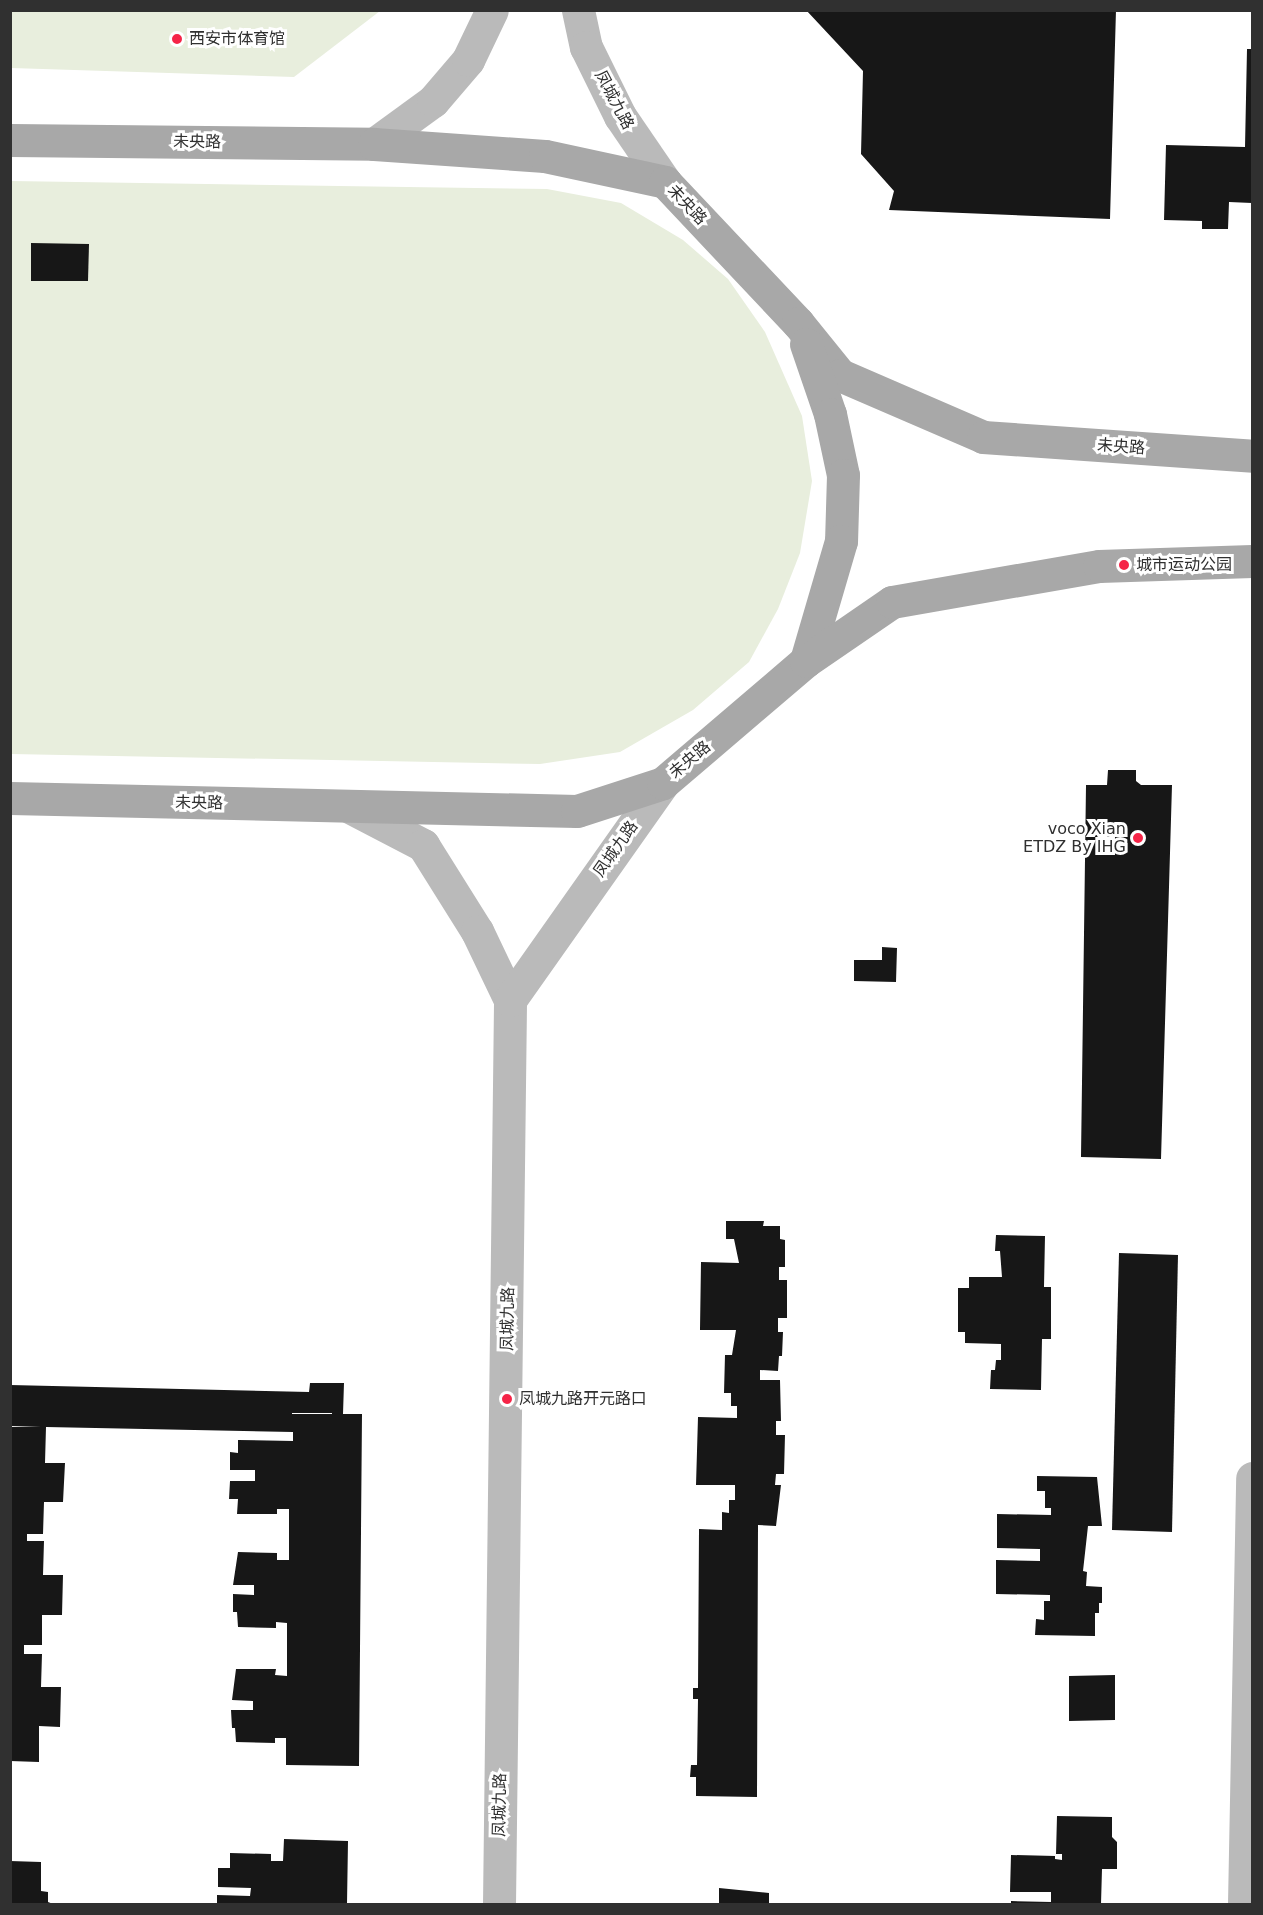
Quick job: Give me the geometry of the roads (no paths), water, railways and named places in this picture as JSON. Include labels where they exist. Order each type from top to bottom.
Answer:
[{"type":"main road","name":"未央路","points":[[10,140],[374,144],[546,156],[665,182],[798,323],[840,375],[983,437],[1252,456]]},
{"type":"main road","points":[[798,323],[830,414],[843,475],[841,541],[806,661]]},
{"type":"main road","name":"未央路","points":[[10,798],[577,811],[663,783],[806,661],[892,603],[1099,566],[1252,561]]},
{"type":"street","points":[[374,144],[433,101],[468,60],[492,10]]},
{"type":"street","name":"凤城九路","points":[[578,10],[586,47],[620,116],[665,182]]},
{"type":"street","name":"凤城九路","points":[[499,1905],[510,1000],[663,783]]},
{"type":"street","points":[[348,806],[423,845],[477,931],[510,1000]]},
{"type":"street","points":[[1244,1905],[1252,1478]]},
{"type":"place","name":"西安市体育馆","points":[[177,39]]},
{"type":"place","name":"城市运动公园","points":[[1124,565]]},
{"type":"place","name":"voco Xian ETDZ By IHG","points":[[1138,838]]},
{"type":"place","name":"凤城九路开元路口","points":[[507,1399]]}]
